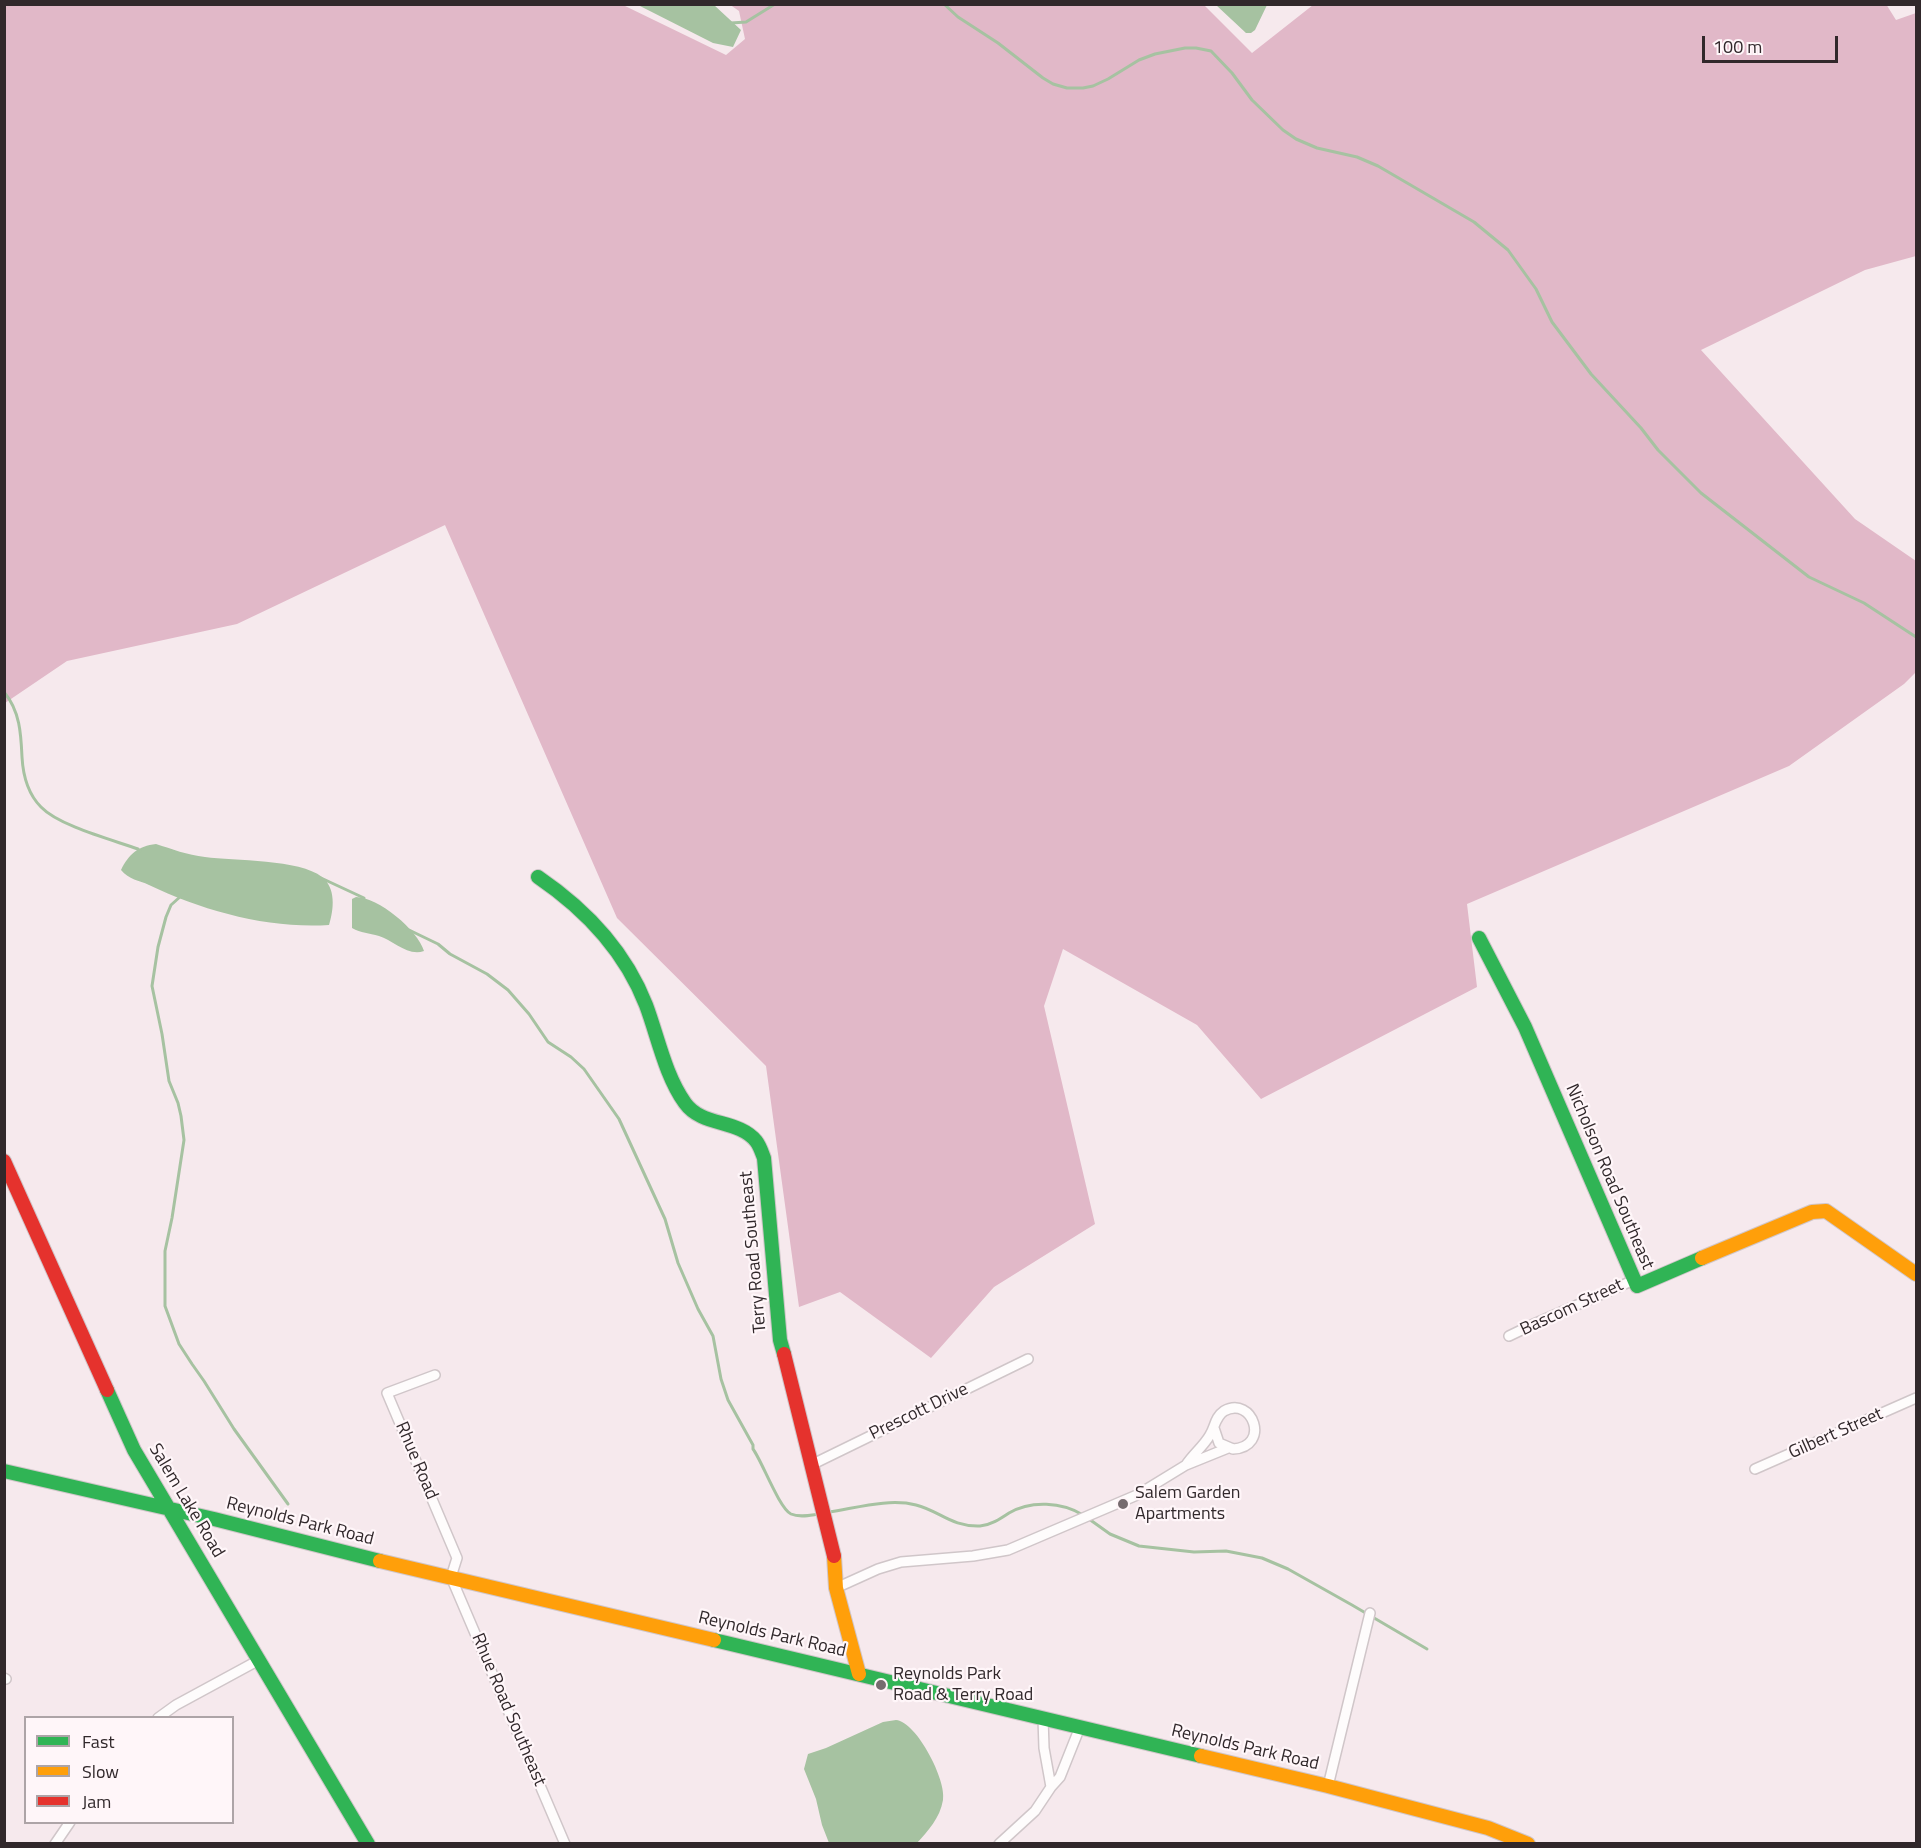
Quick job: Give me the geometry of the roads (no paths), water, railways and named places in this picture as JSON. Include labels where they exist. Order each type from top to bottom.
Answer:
[{"type":"street","name":"Terry Road Southeast","points":[[538,877],[557,889],[600,930],[628,965],[646,1003],[674,1082],[687,1107],[697,1114],[745,1131],[761,1150],[768,1191],[780,1340],[833,1549],[836,1588],[859,1674]]},
{"type":"street","name":"Nicholson Road Southeast","points":[[1479,938],[1525,1027],[1636,1286],[1812,1212],[1826,1211],[1917,1274]]},
{"type":"street","name":"Salem Lake Road","points":[[4,1161],[134,1450],[368,1844]]},
{"type":"street","name":"Bascom Street","points":[[1509,1336],[1634,1280]]},
{"type":"street","name":"Prescott Drive","points":[[811,1465],[1028,1359]]},
{"type":"street","name":"Rhue Road","points":[[435,1375],[387,1393],[457,1558],[452,1577]]},
{"type":"street","name":"Gilbert Street","points":[[1755,1469],[1917,1398]]},
{"type":"street","points":[[836,1588],[878,1569],[901,1562],[974,1556],[1008,1550],[1137,1495],[1186,1465],[1228,1448],[1243,1448],[1252,1440],[1255,1429],[1252,1418],[1244,1411],[1229,1409],[1217,1418],[1214,1428],[1186,1465]]},
{"type":"street","points":[[1214,1428],[1216,1438],[1228,1448]]},
{"type":"street","name":"Reynolds Park Road","points":[[4,1471],[1328,1786],[1492,1829],[1528,1844]]},
{"type":"street","name":"Rhue Road Southeast","points":[[452,1577],[565,1844]]},
{"type":"street","points":[[1328,1786],[1370,1613]]},
{"type":"street","points":[[161,1716],[176,1705],[259,1660]]},
{"type":"street","points":[[1043,1718],[1044,1748],[1051,1787]]},
{"type":"street","points":[[999,1844],[1035,1811],[1060,1777],[1080,1727]]},
{"type":"street","points":[[55,1844],[69,1824]]},
{"type":"waterway","points":[[731,23],[746,22],[775,4]]},
{"type":"waterway","points":[[944,4],[958,17],[998,43],[1043,78],[1067,88],[1093,86],[1139,60],[1155,54],[1185,48],[1211,51],[1232,73],[1252,100],[1283,130],[1296,139],[1317,148],[1357,157],[1378,166],[1474,222],[1508,250],[1536,289],[1552,322],[1591,374],[1658,450],[1701,493],[1809,577],[1864,603],[1916,637]]},
{"type":"waterway","points":[[4,692],[16,715],[25,777],[36,802],[60,820],[140,851]]},
{"type":"waterway","points":[[321,878],[364,898]]},
{"type":"waterway","points":[[181,896],[171,905],[166,917],[158,947],[152,986],[169,1081],[178,1103],[184,1140],[165,1251],[165,1306],[179,1344],[234,1429],[288,1504]]},
{"type":"waterway","points":[[409,930],[438,944],[450,954],[487,974],[508,990],[529,1014],[548,1042],[571,1057],[584,1069],[619,1119],[665,1219],[678,1263],[698,1309],[713,1336],[721,1379],[728,1400],[753,1445],[776,1494],[791,1514],[802,1516],[820,1514]]},
{"type":"waterway","points":[[829,1512],[872,1504],[906,1503],[970,1526],[992,1523],[1018,1509],[1037,1504],[1066,1507],[1083,1515]]},
{"type":"waterway","points":[[1089,1519],[1110,1534],[1139,1546],[1194,1552],[1226,1551],[1262,1558],[1288,1569],[1427,1649]]},
{"type":"place","name":"Salem Garden Apartments","points":[[1123,1504]]},
{"type":"place","name":"Reynolds Park Road & Terry Road","points":[[881,1685]]}]
